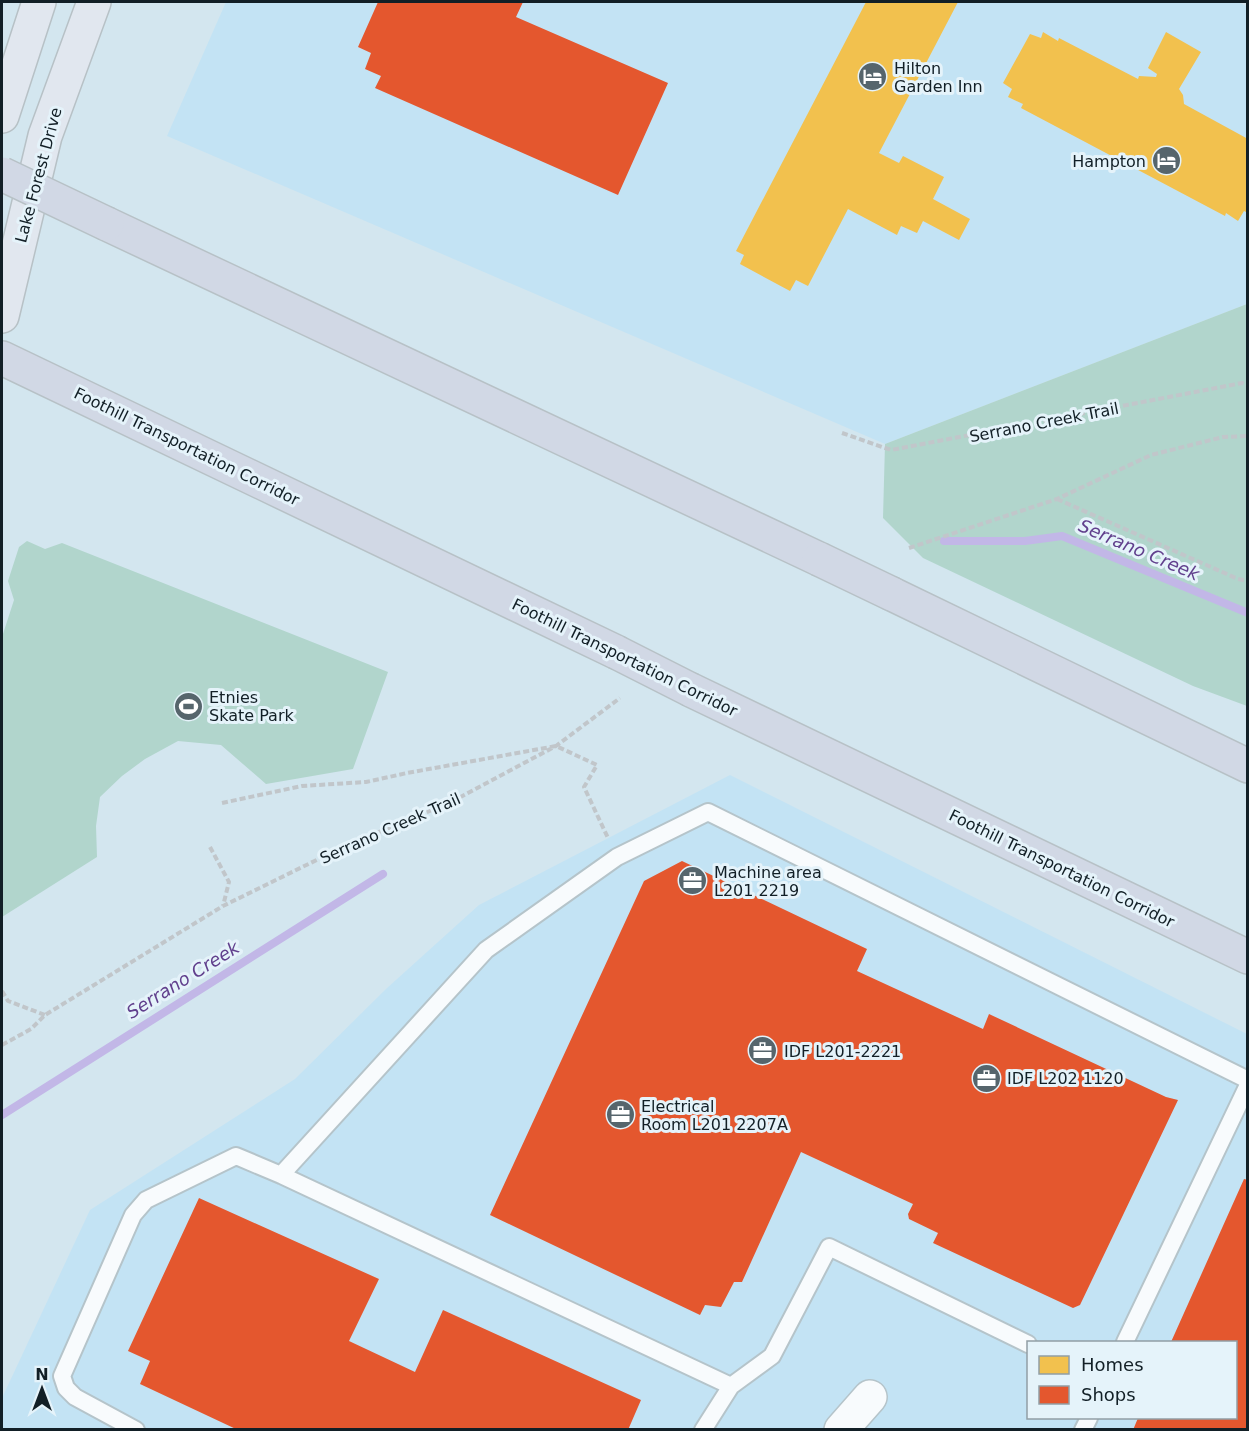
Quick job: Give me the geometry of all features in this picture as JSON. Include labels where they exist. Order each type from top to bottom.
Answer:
[{"type":"highway","points":[[2,174],[819,559],[1248,766]]},
{"type":"highway","name":"Foothill Transportation Corridor","points":[[2,357],[1248,957]]},
{"type":"main road","points":[[2,116],[39,2]]},
{"type":"main road","name":"Lake Forest Drive","points":[[2,316],[45,136],[94,2]]},
{"type":"street","points":[[841,1430],[870,1397]]},
{"type":"lane","points":[[281,1175],[486,950],[617,857],[708,813],[1248,1080]]},
{"type":"lane","points":[[1125,1341],[1248,1085]]},
{"type":"lane","points":[[136,1430],[75,1397],[66,1388],[62,1376],[134,1215],[146,1200],[236,1156],[731,1386]]},
{"type":"lane","points":[[703,1430],[731,1386],[772,1356],[829,1247],[1027,1343]]},
{"type":"path","name":"Serrano Creek Trail","points":[[842,433],[891,450],[1242,383],[1248,386]]},
{"type":"path","points":[[909,548],[1057,499],[1151,455],[1223,437],[1248,436]]},
{"type":"path","points":[[1057,499],[1248,581]]},
{"type":"path","name":"Serrano Creek Trail","points":[[2,1045],[31,1029],[45,1015],[223,906],[343,847],[451,802],[556,746],[620,698]]},
{"type":"path","name":"Serrano Creek Trail","points":[[222,803],[302,786],[366,782],[556,746]]},
{"type":"path","points":[[556,746],[597,765],[584,788],[617,857]]},
{"type":"path","points":[[210,847],[229,882],[223,906]]},
{"type":"path","points":[[2,991],[8,1001],[45,1015]]},
{"type":"shaded area","points":[[226,2],[1238,2],[1248,7],[1247,304],[885,444],[167,136]]},
{"type":"shaded area","points":[[730,775],[1247,1034],[1247,1429],[2,1430],[2,1398],[90,1210],[295,1079],[386,989],[479,905]]},
{"type":"green space","points":[[1247,304],[1247,706],[1193,686],[923,558],[883,518],[885,444]]},
{"type":"green space","name":"Etnies Skate Park","points":[[27,541],[45,549],[62,543],[388,672],[353,769],[266,784],[221,745],[178,741],[145,759],[122,776],[100,797],[96,826],[97,857],[2,917],[2,637],[14,600],[8,581],[19,547]]},
{"type":"building: Homes","name":"Hilton Garden Inn","points":[[866,2],[958,2],[879,153],[899,163],[903,156],[944,177],[933,199],[970,219],[959,240],[923,221],[917,233],[901,226],[897,235],[848,209],[808,286],[796,280],[790,291],[740,264],[744,255],[736,251]]},
{"type":"building: Homes","points":[[1043,32],[1138,79],[1139,76],[1156,77],[1157,74],[1148,68],[1166,32],[1201,52],[1179,89],[1183,95],[1184,104],[1248,139],[1248,213],[1244,211],[1238,221],[1226,213],[1225,216],[1021,108],[1023,104],[1008,97],[1012,89],[1003,83],[1030,34],[1041,38]]},
{"type":"building: Shops","points":[[378,2],[523,2],[516,17],[668,83],[618,195],[375,88],[381,76],[365,69],[371,53],[358,47]]},
{"type":"building: Shops","points":[[682,861],[867,949],[857,971],[983,1029],[989,1014],[1166,1097],[1178,1100],[1080,1305],[1073,1308],[933,1243],[938,1233],[909,1219],[908,1214],[913,1204],[801,1152],[742,1282],[734,1282],[721,1307],[705,1305],[700,1315],[490,1215],[644,881]]},
{"type":"building: Shops","points":[[1244,1179],[1248,1180],[1248,1430],[1133,1430],[1138,1419],[1237,1419],[1237,1341],[1171,1341]]},
{"type":"building: Shops","points":[[199,1198],[379,1279],[349,1341],[415,1372],[443,1310],[641,1400],[628,1430],[238,1430],[140,1384],[150,1361],[128,1351]]},
{"type":"waterway","name":"Serrano Creek","points":[[944,541],[1025,541],[1062,536],[1248,613]]},
{"type":"waterway","name":"Serrano Creek","points":[[2,1115],[383,874]]},
{"type":"place","name":"Hilton Garden Inn","points":[[873,77]]},
{"type":"place","name":"Hampton","points":[[1167,161]]},
{"type":"place","name":"Etnies Skate Park","points":[[188,706]]},
{"type":"place","name":"Machine area L201 2219","points":[[693,881]]},
{"type":"place","name":"IDF L201-2221","points":[[763,1051]]},
{"type":"place","name":"IDF L202 1120","points":[[986,1078]]},
{"type":"place","name":"Electrical Room L201 2207A","points":[[620,1115]]}]
